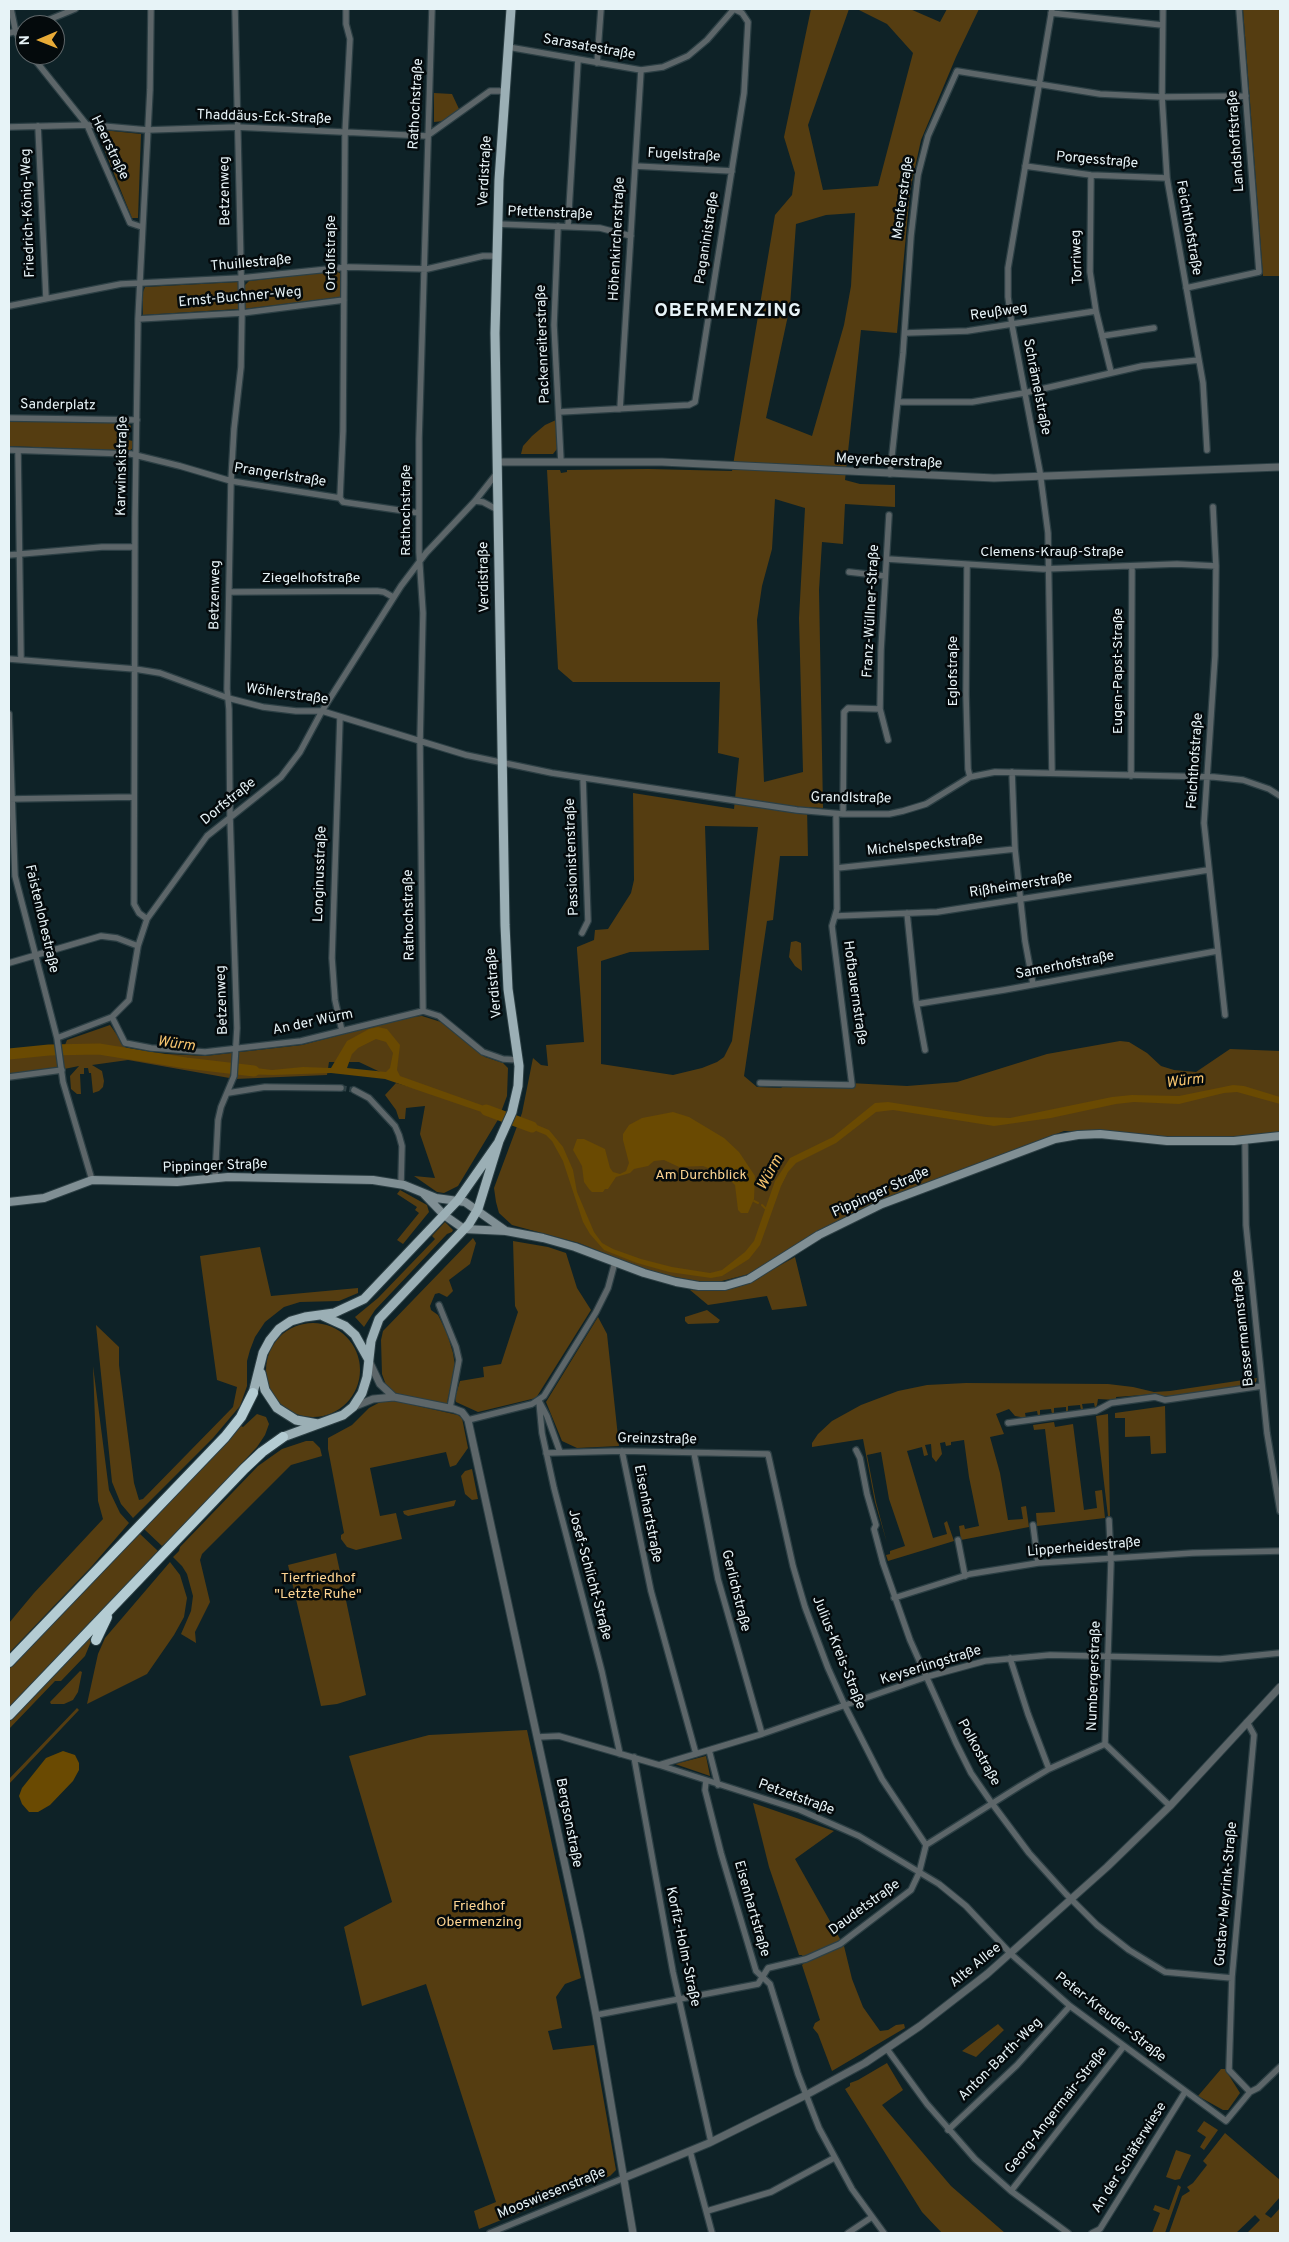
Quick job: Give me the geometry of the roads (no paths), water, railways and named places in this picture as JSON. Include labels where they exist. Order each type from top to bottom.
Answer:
[{"type":"highway","points":[[9,1662],[225,1437],[241,1417],[253,1393]]},
{"type":"highway","points":[[9,1715],[244,1469],[262,1452],[284,1438]]},
{"type":"highway","points":[[96,1640],[112,1607]]},
{"type":"main road","name":"Verdistraße","points":[[353,1407],[362,1393],[367,1377],[371,1341],[379,1319],[464,1229],[478,1209],[500,1141],[512,1112],[518,1086],[519,1060],[510,1009],[507,962],[495,333],[497,224],[504,91],[511,9]]},
{"type":"main road","name":"Pippinger Straße","points":[[423,1193],[444,1215],[464,1229],[506,1231],[554,1241],[644,1273],[676,1282],[700,1286],[725,1286],[748,1279],[819,1235],[882,1204],[1056,1139],[1078,1134],[1100,1134],[1167,1141],[1245,1141],[1280,1136]]},
{"type":"main road","name":"Verdistraße","points":[[253,1393],[270,1340],[279,1329],[291,1321],[334,1313],[364,1299],[458,1200],[488,1155],[500,1141]]},
{"type":"main road","name":"Pippinger Straße","points":[[9,1202],[44,1198],[92,1180],[178,1182],[215,1178],[308,1177],[373,1180],[401,1184],[436,1198],[458,1200],[478,1209],[506,1231]]},
{"type":"main road","points":[[319,1315],[345,1326],[356,1335],[369,1361]]},
{"type":"main road","points":[[260,1367],[265,1390],[278,1408],[296,1420],[319,1425]]},
{"type":"main road","points":[[284,1438],[343,1415],[353,1407]]},
{"type":"street","points":[[11,9],[15,28]]},
{"type":"street","points":[[60,15],[75,9]]},
{"type":"street","name":"Karwinskistraße","points":[[147,919],[139,913],[134,904],[135,547],[138,319],[151,9]]},
{"type":"street","name":"Betzenweg","points":[[215,1178],[218,1121],[221,1107],[234,1076],[238,1028],[230,816],[228,698],[231,481],[234,429],[241,375],[242,313],[235,9]]},
{"type":"street","name":"Ortolfstraße","points":[[340,498],[345,133],[350,39],[346,24],[346,9]]},
{"type":"street","name":"Rathochstraße","points":[[423,1010],[420,742],[423,613],[419,513],[427,136],[432,68],[432,9]]},
{"type":"street","points":[[597,63],[601,9]]},
{"type":"street","name":"Sarasatestraße","points":[[508,47],[641,70],[662,67],[688,56],[707,40],[734,9]]},
{"type":"street","name":"Paganinistraße","points":[[559,412],[689,405],[695,402],[744,93],[748,22],[742,13],[734,9]]},
{"type":"street","name":"Feichthofstraße","points":[[1164,9],[1162,25],[1162,97],[1167,178],[1203,383],[1207,450]]},
{"type":"street","name":"Landshoffstraße","points":[[1186,288],[1259,272],[1239,9]]},
{"type":"street","points":[[1052,11],[1162,25]]},
{"type":"street","name":"Schrämelstraße","points":[[1052,11],[1008,268],[1008,297],[1012,325],[1040,477],[1048,533],[1052,774]]},
{"type":"street","points":[[568,226],[578,60]]},
{"type":"street","name":"Heerstraße","points":[[39,65],[86,125],[130,224],[142,227]]},
{"type":"street","name":"Höhenkircherstraße","points":[[620,408],[641,70]]},
{"type":"street","name":"Menterstraße","points":[[890,474],[905,333],[911,236],[918,175],[928,136],[957,71],[1100,94],[1162,97],[1246,96]]},
{"type":"street","points":[[427,136],[490,91],[504,91]]},
{"type":"street","name":"Thaddäus-Eck-Straße","points":[[9,127],[86,125],[147,130],[237,127],[427,136]]},
{"type":"street","name":"Friedrich-König-Weg","points":[[38,126],[46,298]]},
{"type":"street","name":"Fugelstraße","points":[[635,166],[732,171]]},
{"type":"street","name":"Porgesstraße","points":[[1024,166],[1091,175],[1167,178]]},
{"type":"street","name":"Torriweg","points":[[1091,175],[1090,272],[1096,310],[1111,372]]},
{"type":"street","name":"Pfettenstraße","points":[[497,224],[600,228],[631,236]]},
{"type":"street","name":"Packenreiterstraße","points":[[558,226],[554,325],[561,462]]},
{"type":"street","name":"Thuillestraße","points":[[9,306],[121,284],[241,278],[344,268],[424,269],[483,256],[496,256]]},
{"type":"street","name":"Ernst-Buchner-Weg","points":[[138,319],[242,313],[344,300]]},
{"type":"street","name":"Reußweg","points":[[905,333],[967,331],[1096,310]]},
{"type":"street","points":[[1102,336],[1154,328]]},
{"type":"street","points":[[898,402],[972,402],[1024,393],[1142,366],[1199,360]]},
{"type":"street","name":"Sanderplatz","points":[[9,418],[137,420]]},
{"type":"street","points":[[9,450],[136,455]]},
{"type":"street","points":[[18,451],[21,659]]},
{"type":"street","name":"Prangerlstraße","points":[[136,455],[231,481],[340,498],[343,502],[419,513]]},
{"type":"street","name":"Meyerbeerstraße","points":[[497,462],[662,462],[954,478],[1040,477],[1280,467]]},
{"type":"street","name":"Dorfstraße","points":[[58,1041],[112,1017],[128,1000],[138,946],[147,919],[206,836],[281,777],[300,752],[322,711],[393,597],[420,562],[475,502],[498,473]]},
{"type":"street","points":[[475,502],[483,502],[498,510]]},
{"type":"street","name":"Feichthofstraße","points":[[1214,507],[1216,566],[1215,656],[1204,823],[1225,1015]]},
{"type":"street","name":"Franz-Wüllner-Straße","points":[[888,740],[880,710],[881,650],[889,515]]},
{"type":"street","points":[[9,555],[135,547]]},
{"type":"street","name":"Clemens-Krauß-Straße","points":[[887,559],[967,565],[1050,568],[1177,564],[1216,566]]},
{"type":"street","name":"Eglofstraße","points":[[967,565],[967,731],[970,777]]},
{"type":"street","name":"Eugen-Papst-Straße","points":[[1131,776],[1132,566]]},
{"type":"street","points":[[849,572],[885,576]]},
{"type":"street","name":"Ziegelhofstraße","points":[[229,592],[377,591],[384,592],[393,597]]},
{"type":"street","name":"Wöhlerstraße","points":[[9,658],[135,668],[160,673],[228,698],[263,707],[296,711],[322,711],[420,742],[466,755],[502,762]]},
{"type":"street","points":[[844,814],[844,712],[848,708],[880,710]]},
{"type":"street","name":"Faistenlohestraße","points":[[9,714],[10,799],[15,876],[58,1041]]},
{"type":"street","name":"Longinusstraße","points":[[340,717],[332,958],[335,1000],[342,1031]]},
{"type":"street","name":"Grandlstraße","points":[[502,762],[583,778],[759,806],[836,814],[890,814],[919,807],[970,777],[994,772],[1207,777],[1243,780],[1268,789],[1280,796]]},
{"type":"street","points":[[1012,772],[1015,849],[1025,941],[1033,984]]},
{"type":"street","name":"Passionistenstraße","points":[[582,933],[588,921],[583,778]]},
{"type":"street","points":[[10,799],[134,797]]},
{"type":"street","name":"Hofbauernstraße","points":[[760,1083],[852,1085],[832,926],[836,916],[836,814]]},
{"type":"street","name":"Michelspeckstraße","points":[[837,868],[1015,849]]},
{"type":"street","name":"Rißheimerstraße","points":[[836,916],[936,912],[1208,870]]},
{"type":"street","points":[[907,913],[924,1050]]},
{"type":"street","points":[[9,963],[101,936],[117,938],[138,946]]},
{"type":"street","name":"Samerhofstraße","points":[[917,1004],[1217,951]]},
{"type":"street","points":[[423,1010],[439,1016],[483,1052],[503,1058],[519,1060]]},
{"type":"street","name":"An der Würm","points":[[112,1017],[125,1042],[183,1051],[205,1052],[301,1041],[423,1010]]},
{"type":"street","points":[[58,1041],[63,1082],[92,1180]]},
{"type":"street","points":[[9,1077],[62,1070]]},
{"type":"street","points":[[228,1093],[265,1087],[341,1088]]},
{"type":"street","points":[[354,1090],[369,1098],[394,1126],[402,1146],[401,1184]]},
{"type":"street","name":"Bassermannstraße","points":[[1245,1141],[1246,1224],[1267,1433],[1276,1463],[1280,1511]]},
{"type":"street","points":[[353,1407],[373,1399],[394,1397],[450,1408],[462,1412],[468,1420],[539,1402],[549,1390],[596,1312],[608,1288],[615,1262]]},
{"type":"street","points":[[439,1305],[456,1347],[459,1360],[450,1408]]},
{"type":"street","points":[[369,1361],[380,1384],[394,1397]]},
{"type":"street","points":[[1008,1423],[1093,1412],[1111,1403],[1154,1397],[1165,1400],[1262,1386]]},
{"type":"street","points":[[539,1402],[547,1416],[560,1452]]},
{"type":"street","name":"Josef-Schlicht-Straße","points":[[539,1402],[546,1453],[564,1531],[602,1672],[620,1754]]},
{"type":"street","name":"Bergsonstraße","points":[[468,1420],[538,1737],[596,2015],[633,2233]]},
{"type":"street","name":"Polkostraße","points":[[856,1450],[860,1458],[867,1494],[876,1525],[874,1529],[894,1598],[926,1677],[971,1773],[991,1802],[1029,1853],[1097,1925],[1124,1946],[1165,1972],[1232,1978]]},
{"type":"street","name":"Greinzstraße","points":[[546,1453],[622,1451],[768,1454]]},
{"type":"street","name":"Eisenhartstraße","points":[[622,1451],[651,1591],[696,1754]]},
{"type":"street","name":"Gerlichstraße","points":[[694,1453],[718,1579],[762,1734]]},
{"type":"street","name":"Julius-Kreis-Straße","points":[[768,1454],[793,1566],[805,1608],[845,1706],[882,1779],[926,1845]]},
{"type":"street","name":"Numbergerstraße","points":[[1109,1520],[1111,1557],[1105,1744],[1170,1806]]},
{"type":"street","points":[[1034,1525],[1038,1563]]},
{"type":"street","points":[[958,1540],[965,1576]]},
{"type":"street","name":"Lipperheidestraße","points":[[894,1598],[965,1576],[1038,1563],[1111,1557],[1280,1551]]},
{"type":"street","name":"Keyserlingstraße","points":[[659,1765],[762,1734],[926,1677],[985,1661],[1050,1655],[1220,1659],[1280,1653]]},
{"type":"street","points":[[1010,1658],[1028,1714],[1049,1769]]},
{"type":"street","name":"Alte Allee","points":[[624,2178],[711,2142],[806,2095],[887,2049],[971,1988],[1072,1899],[1170,1806],[1280,1687]]},
{"type":"street","name":"Gustav-Meyrink-Straße","points":[[1246,1722],[1254,1735],[1232,1978],[1228,2070],[1250,2092]]},
{"type":"street","name":"Petzetstraße","points":[[538,1737],[559,1736],[634,1757],[800,1810],[859,1836],[939,1884],[966,1906],[1011,1954]]},
{"type":"street","points":[[926,1845],[991,1802],[1049,1769],[1105,1744]]},
{"type":"street","points":[[709,1750],[718,1785]]},
{"type":"street","name":"Korfiz-Holm-Straße","points":[[634,1757],[665,1930],[711,2142]]},
{"type":"street","name":"Eisenhartstraße","points":[[706,1781],[705,1790],[739,1917],[756,1971],[770,1984],[806,2095],[834,2158],[884,2233]]},
{"type":"street","name":"Daudetstraße","points":[[596,2015],[758,1984],[768,1968],[806,1959],[840,1944],[911,1890],[919,1873],[926,1845]]},
{"type":"street","name":"Peter-Kreuder-Straße","points":[[1011,1954],[1070,2006],[1226,2122],[1250,2092]]},
{"type":"street","name":"Anton-Barth-Weg","points":[[948,2130],[1017,2065],[1070,2006]]},
{"type":"street","name":"Georg-Angermair-Straße","points":[[1011,2191],[1124,2046]]},
{"type":"street","points":[[887,2049],[948,2130],[1011,2191],[1068,2233]]},
{"type":"street","points":[[1250,2092],[1258,2088],[1280,2067]]},
{"type":"street","name":"An der Schäferwiese","points":[[1092,2233],[1100,2230],[1186,2092]]},
{"type":"street","points":[[690,2151],[712,2233]]},
{"type":"street","points":[[707,2211],[771,2192],[834,2158]]},
{"type":"street","name":"Mooswiesenstraße","points":[[490,2233],[624,2178]]},
{"type":"street","points":[[848,2233],[872,2217]]},
{"type":"waterway","name":"Würm","points":[[9,1054],[49,1050],[99,1049],[186,1063],[254,1071]]},
{"type":"waterway","name":"Würm","points":[[486,1110],[532,1127]]},
{"type":"waterway","points":[[754,1201],[758,1203]]},
{"type":"waterway","points":[[762,1205],[766,1209]]},
{"type":"tunnel","points":[[341,1088],[354,1090]]},
{"type":"district","name":"OBERMENZING","points":[[728,312]]},
{"type":"park label","name":"Am Durchblick","points":[[701,1176]]},
{"type":"park label","name":"Tierfriedhof \"Letzte Ruhe\"","points":[[318,1588]]},
{"type":"park label","name":"Friedhof Obermenzing","points":[[479,1915]]}]
